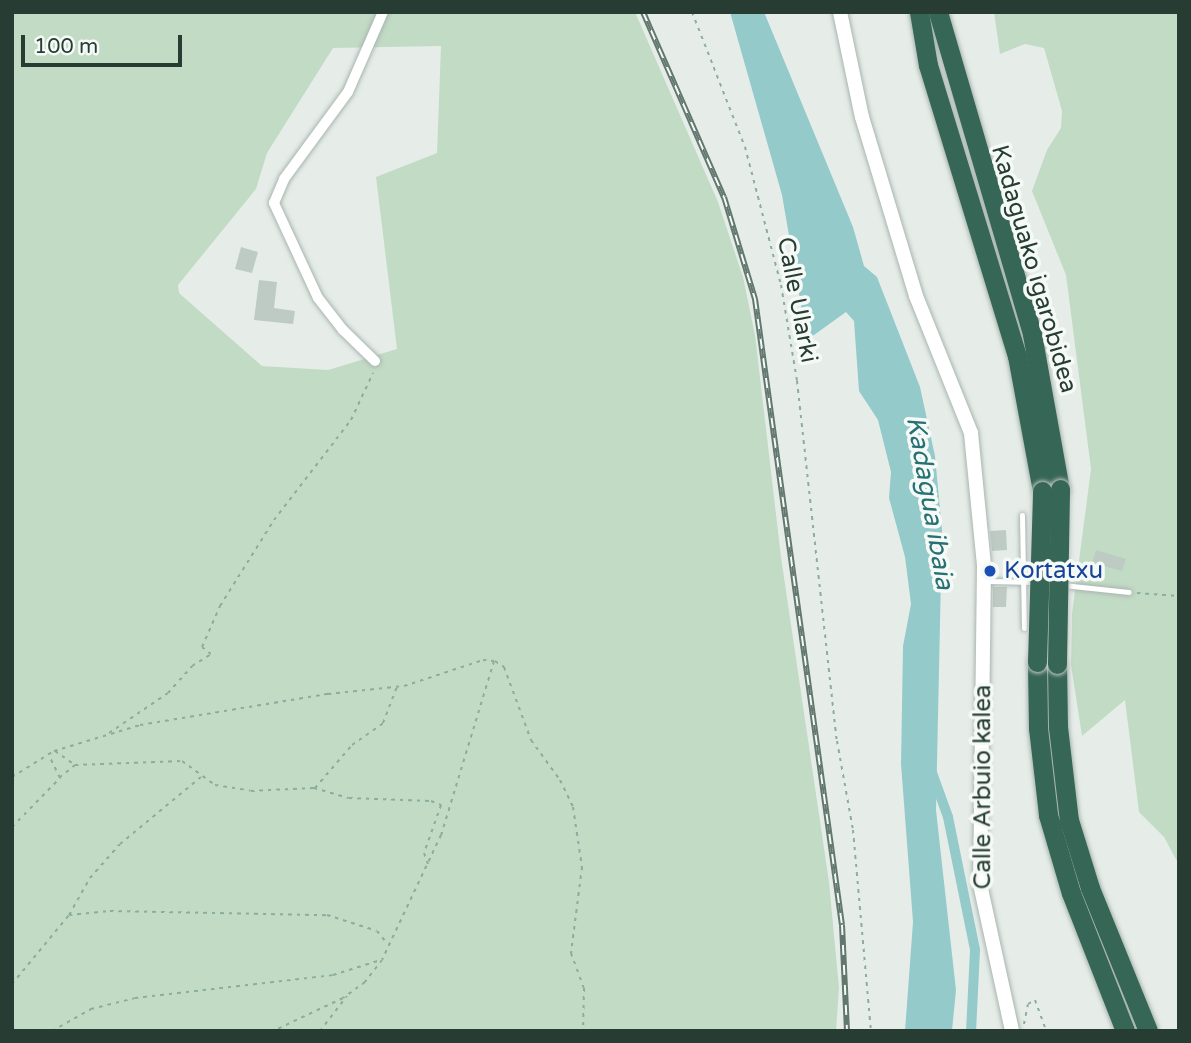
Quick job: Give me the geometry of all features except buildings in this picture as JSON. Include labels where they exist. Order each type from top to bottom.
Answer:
[{"type":"highway","name":"Kadaguako igarobidea","points":[[919,12],[928,65],[1017,356],[1051,490],[1037,662],[1038,728],[1048,815],[1067,881],[1125,1031]]},
{"type":"highway","name":"Kadaguako igarobidea","points":[[938,12],[1032,334],[1051,490],[1058,727],[1069,820],[1090,888],[1148,1031]]},
{"type":"street","points":[[375,360],[343,330],[318,298],[274,203],[284,179],[352,85],[383,12]]},
{"type":"street","name":"Calle Arbuio kalea","points":[[839,12],[862,117],[916,296],[971,433],[984,582],[980,884],[1012,1031]]},
{"type":"lane","points":[[1022,515],[1024,628]]},
{"type":"lane","points":[[984,582],[1022,580],[1129,592]]},
{"type":"path","name":"Calle Ularki","points":[[691,12],[745,147],[781,285],[797,381],[820,605],[853,830],[871,1031]]},
{"type":"path","points":[[108,734],[168,693],[192,666],[211,654],[202,647],[223,600],[274,520],[351,420],[375,360]]},
{"type":"path","points":[[1129,592],[1179,596]]},
{"type":"path","points":[[12,777],[54,751],[108,734],[182,716],[397,687],[483,660],[494,661],[504,667],[531,740],[560,780],[573,807],[582,867],[571,953],[584,988],[583,1031]]},
{"type":"path","points":[[320,1031],[349,994],[382,960],[387,943],[429,865],[494,661]]},
{"type":"path","points":[[314,788],[352,745],[383,723],[397,687]]},
{"type":"path","points":[[54,751],[75,765],[182,761],[215,785],[251,791],[314,788],[349,798],[441,805],[425,853],[429,865]]},
{"type":"path","points":[[49,755],[60,778]]},
{"type":"path","points":[[12,827],[75,765]]},
{"type":"path","points":[[12,984],[69,915],[90,878],[120,844],[201,776]]},
{"type":"path","points":[[69,915],[327,915],[377,931],[387,943]]},
{"type":"path","points":[[52,1031],[91,1009],[135,998],[298,980],[382,960]]},
{"type":"path","points":[[273,1031],[349,994]]},
{"type":"path","points":[[1021,1031],[1028,1004],[1035,1000],[1046,1031]]},
{"type":"green space","points":[[12,12],[635,12],[718,202],[743,277],[755,335],[781,557],[829,882],[839,988],[836,1031],[12,1031]],"holes":[[[441,46],[437,153],[376,177],[397,349],[328,370],[262,366],[179,293],[178,285],[256,189],[267,153],[333,48]]]},
{"type":"green space","points":[[994,12],[1179,12],[1179,865],[1164,837],[1139,812],[1125,700],[1082,736],[1071,665],[1072,614],[1091,469],[1066,275],[1032,191],[1047,150],[1061,128],[1062,111],[1044,48],[1025,44],[1000,54]]},
{"type":"water","name":"Kadagua ibaia","points":[[730,12],[764,12],[853,227],[864,266],[877,277],[920,387],[935,456],[942,530],[936,810],[956,990],[952,1031],[905,1031],[913,922],[901,764],[903,646],[911,604],[905,557],[889,498],[891,472],[878,420],[859,391],[854,321],[846,312],[807,340],[782,195]]},
{"type":"waterway","points":[[931,770],[948,817],[975,950],[971,1031]]},
{"type":"railway","points":[[643,12],[724,197],[755,299],[842,925],[847,1031]]},
{"type":"place","name":"Kortatxu","points":[[990,571]]}]
